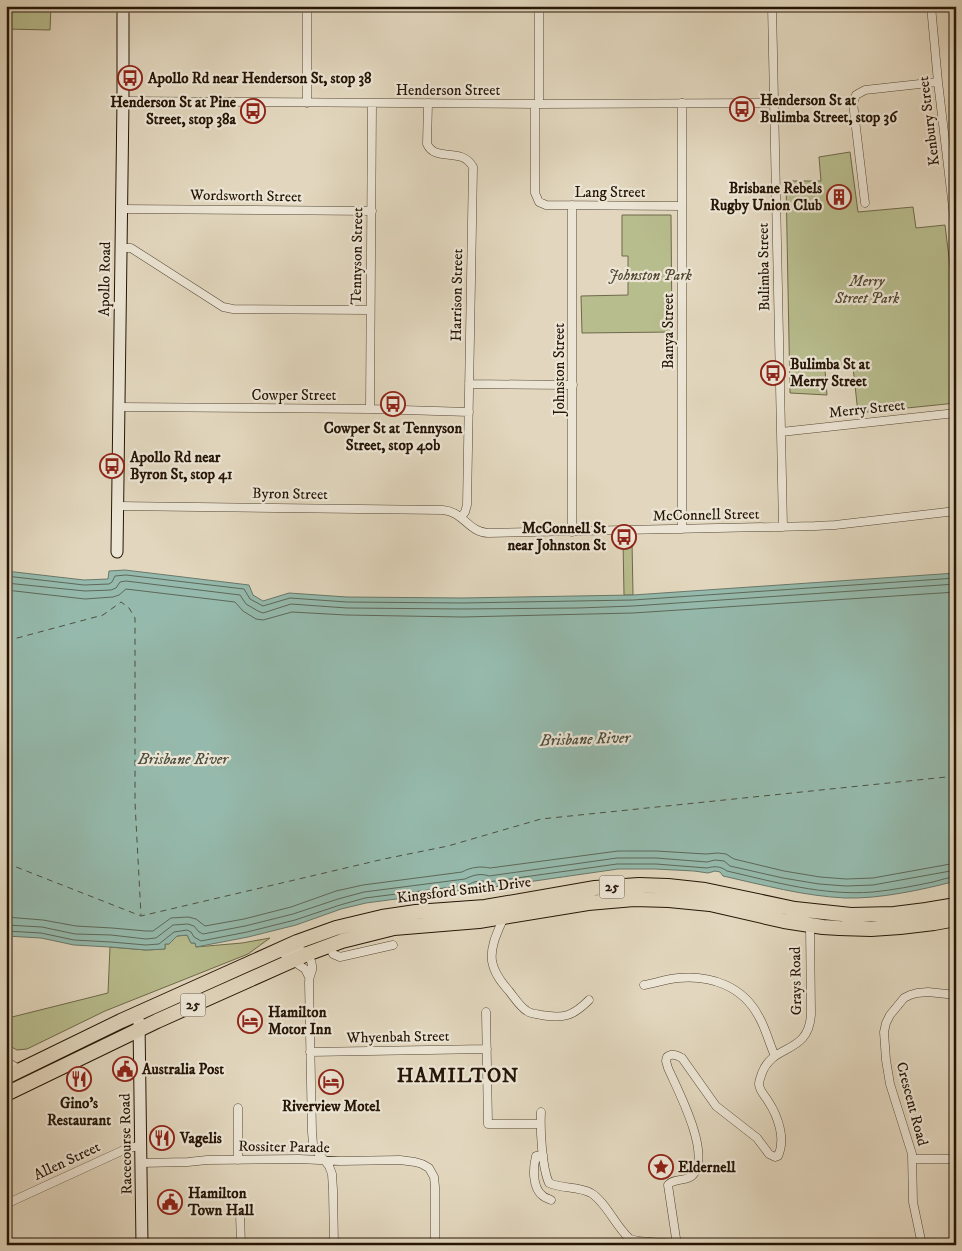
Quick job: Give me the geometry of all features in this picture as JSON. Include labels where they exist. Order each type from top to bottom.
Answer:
[{"type":"highway","name":"Kingsford Smith Drive","points":[[12,1073],[272,953],[351,923],[382,917],[485,906],[580,890],[620,886],[662,886],[696,889],[719,892],[795,909],[841,914],[894,914],[956,905]]},
{"type":"highway","name":"Kingsford Smith Drive","points":[[6,1094],[139,1030],[307,954],[365,934],[394,928],[488,920],[588,903],[651,899],[710,904],[784,921],[847,928],[886,928],[956,919]]},
{"type":"street","name":"Apollo Road","points":[[117,552],[123,6]]},
{"type":"street","points":[[307,6],[307,103]]},
{"type":"street","points":[[537,104],[538,6]]},
{"type":"street","name":"Bulimba Street","points":[[772,6],[783,527]]},
{"type":"street","name":"Kenbury Street","points":[[931,6],[956,233]]},
{"type":"street","points":[[865,203],[853,103],[856,95],[865,90],[938,82]]},
{"type":"street","name":"Henderson Street","points":[[123,101],[774,104]]},
{"type":"street","name":"Tennyson Street","points":[[370,410],[372,103]]},
{"type":"street","name":"Harrison Street","points":[[428,103],[429,147],[436,153],[470,160],[473,167],[467,505],[461,517]]},
{"type":"street","name":"Banya Street","points":[[682,103],[682,529]]},
{"type":"street","name":"Lang Street","points":[[537,104],[535,193],[539,202],[546,205],[681,206]]},
{"type":"street","name":"Johnston Street","points":[[572,205],[572,532]]},
{"type":"street","name":"Wordsworth Street","points":[[121,209],[372,212]]},
{"type":"street","points":[[120,248],[131,248],[223,307],[233,309],[370,310]]},
{"type":"street","points":[[469,384],[573,385]]},
{"type":"street","name":"Cowper Street","points":[[118,407],[469,412]]},
{"type":"street","name":"Merry Street","points":[[781,432],[956,413]]},
{"type":"street","name":"Byron Street","points":[[118,506],[443,510],[454,512],[461,517]]},
{"type":"street","name":"McConnell Street","points":[[461,517],[482,533],[572,532],[835,525],[956,511]]},
{"type":"street","points":[[504,917],[496,933],[492,959],[502,984],[525,1010],[537,1014],[562,1017],[574,1012],[590,1000]]},
{"type":"street","points":[[488,920],[496,933]]},
{"type":"street","name":"Grays Road","points":[[677,1245],[668,1185],[671,1182],[686,1179],[693,1175],[697,1165],[698,1149],[694,1130],[668,1068],[667,1057],[668,1055],[675,1055],[682,1058],[716,1106],[754,1135],[769,1154],[776,1157],[780,1154],[779,1124],[759,1085],[765,1067],[775,1056],[803,1038],[810,1026],[810,925]]},
{"type":"street","points":[[329,945],[333,954],[340,956],[393,945]]},
{"type":"street","points":[[272,953],[287,954],[298,950],[304,951],[310,960],[312,968],[309,977],[313,1140],[316,1152],[330,1170],[334,1245]]},
{"type":"street","points":[[293,961],[305,969],[309,977]]},
{"type":"street","points":[[644,985],[673,979],[710,979],[738,991],[756,1011],[775,1056]]},
{"type":"street","name":"Crescent Road","points":[[922,1245],[913,1202],[912,1159],[908,1140],[890,1084],[884,1041],[886,1023],[895,1007],[910,995],[928,992],[956,995]]},
{"type":"street","points":[[486,1012],[488,1124],[540,1124]]},
{"type":"street","name":"Racecourse Road","points":[[139,1013],[142,1245]]},
{"type":"street","name":"Whyenbah Street","points":[[310,1052],[488,1049]]},
{"type":"street","points":[[6,1061],[16,1068],[12,1073],[23,1076],[36,1073],[50,1073]]},
{"type":"street","points":[[238,1108],[238,1160]]},
{"type":"street","points":[[540,1112],[543,1155],[549,1183],[592,1194],[599,1200],[628,1238],[677,1245]]},
{"type":"street","name":"Allen Street","points":[[6,1204],[128,1148],[140,1146]]},
{"type":"street","points":[[543,1155],[536,1156],[534,1174],[539,1192],[542,1196],[551,1200]]},
{"type":"street","name":"Rossiter Parade","points":[[141,1163],[305,1159],[345,1161],[405,1160],[415,1162],[426,1166],[434,1177],[435,1245]]},
{"type":"street","points":[[912,1159],[956,1159]]},
{"type":"street","points":[[240,1213],[241,1245]]},
{"type":"street","points":[[806,1245],[884,1245]]},
{"type":"green space","points":[[6,6],[51,6],[50,30],[6,29]]},
{"type":"green space","name":"Merry Street Park","points":[[850,152],[858,212],[913,207],[916,228],[945,225],[956,315],[956,403],[858,413],[853,367],[825,370],[827,395],[790,393],[786,181],[821,181],[819,157]]},
{"type":"green space","name":"Johnston Park","points":[[622,215],[671,215],[672,332],[582,333],[581,296],[628,295],[628,256],[622,256]]},
{"type":"green space","points":[[623,541],[632,541],[633,595],[624,595]]},
{"type":"green space","points":[[187,935],[191,943],[195,943],[196,947],[242,943],[270,938],[248,954],[105,1011],[27,1049],[17,1050],[6,1044],[6,1015],[12,1017],[108,993],[110,947],[146,950],[165,949],[165,944],[169,944],[177,936]]},
{"type":"water","name":"Brisbane River","points":[[125,570],[249,585],[253,595],[263,601],[289,593],[347,597],[462,598],[633,595],[956,573],[956,881],[915,891],[845,898],[784,890],[723,876],[720,872],[715,871],[708,873],[655,869],[618,869],[486,888],[476,886],[471,889],[366,903],[341,909],[296,925],[196,947],[195,943],[191,943],[187,935],[177,936],[169,944],[165,944],[165,949],[146,950],[74,945],[41,938],[6,936],[6,571],[84,580],[108,579],[109,571]]},
{"type":"ferry route","points":[[6,641],[103,615],[121,602],[129,608],[135,618],[135,803],[141,915]]},
{"type":"ferry route","points":[[6,863],[141,916],[384,859],[448,846],[541,819],[956,776]]},
{"type":"place","name":"Apollo Rd near Henderson St, stop 38","points":[[130,78]]},
{"type":"place","name":"Henderson St at Bulimba Street, stop 36","points":[[742,109]]},
{"type":"place","name":"Henderson St at Pine Street, stop 38a","points":[[253,111]]},
{"type":"place","name":"Brisbane Rebels Rugby Union Club","points":[[839,197]]},
{"type":"place","name":"Bulimba St at Merry Street","points":[[773,373]]},
{"type":"place","name":"Cowper St at Tennyson Street, stop 40b","points":[[393,404]]},
{"type":"place","name":"Apollo Rd near Byron St, stop 41","points":[[112,466]]},
{"type":"place","name":"McConnell St near Johnston St","points":[[624,537]]},
{"type":"place","name":"Hamilton Motor Inn","points":[[250,1021]]},
{"type":"place","name":"Australia Post","points":[[125,1069]]},
{"type":"place","name":"Gino's Restaurant","points":[[79,1079]]},
{"type":"place","name":"Riverview Motel","points":[[331,1082]]},
{"type":"place","name":"Vagelis","points":[[162,1138]]},
{"type":"place","name":"Eldernell","points":[[661,1167]]},
{"type":"place","name":"Hamilton Town Hall","points":[[170,1202]]},
{"type":"district","name":"HAMILTON","points":[[458,1076]]}]
